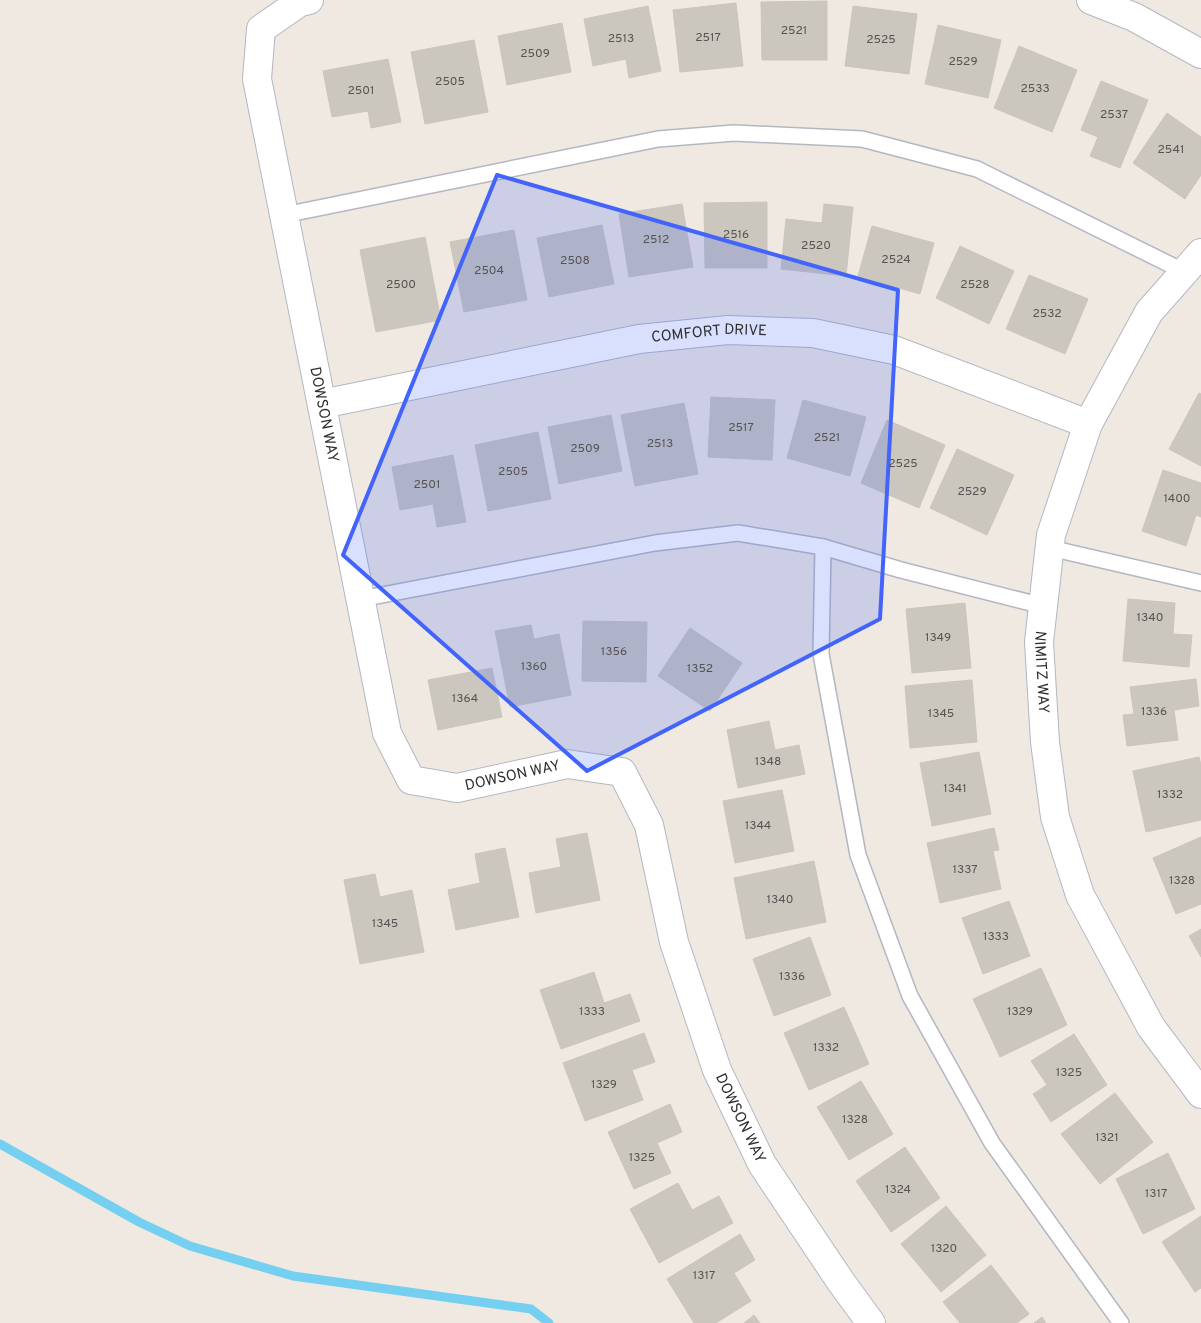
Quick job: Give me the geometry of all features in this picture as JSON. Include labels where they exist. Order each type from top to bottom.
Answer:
[{"type":"street","name":"DOWSON WAY","points":[[309,0],[300,2],[261,28],[257,79],[388,733],[411,780],[457,788],[567,764],[622,772],[649,825],[674,942],[717,1070],[762,1164],[841,1282],[871,1323]]},
{"type":"street","points":[[1091,0],[1134,17],[1201,54]]},
{"type":"street","name":"NIMITZ WAY","points":[[1193,262],[1149,312],[1088,424],[1051,535],[1039,642],[1046,751],[1055,817],[1080,895],[1152,1027],[1201,1094]]},
{"type":"street","name":"COMFORT DRIVE","points":[[322,404],[639,339],[728,330],[813,333],[894,350],[1088,424]]},
{"type":"lane","points":[[284,215],[658,139],[734,133],[862,139],[977,169],[1193,262]]},
{"type":"lane","points":[[361,600],[655,543],[738,532],[823,547],[901,570],[1043,606]]},
{"type":"lane","points":[[823,547],[821,654],[858,855],[910,996],[992,1143],[1121,1323]]},
{"type":"lane","points":[[1050,548],[1201,583]]},
{"type":"highlighted area","points":[[497,175],[898,290],[880,619],[587,771],[343,555]]},
{"type":"building","points":[[827,1],[827,60],[762,60],[761,2]]},
{"type":"building","points":[[736,3],[743,66],[680,72],[673,10]]},
{"type":"building","points":[[648,6],[661,71],[629,78],[626,59],[593,66],[584,19]]},
{"type":"building","points":[[853,6],[917,14],[909,74],[845,66]]},
{"type":"building","points":[[562,23],[571,72],[507,85],[498,36]]},
{"type":"building","points":[[938,25],[1001,40],[988,98],[925,84]]},
{"type":"building","points":[[474,40],[488,112],[425,124],[411,52]]},
{"type":"building","points":[[1019,46],[1077,70],[1052,132],[994,108]]},
{"type":"building","points":[[388,59],[401,122],[371,128],[368,111],[332,117],[323,71]]},
{"type":"building","points":[[1101,81],[1148,100],[1120,168],[1090,156],[1098,137],[1081,130]]},
{"type":"building","points":[[1167,113],[1201,137],[1201,175],[1185,199],[1133,163]]},
{"type":"building","points":[[767,202],[767,268],[705,268],[704,203]]},
{"type":"building","points":[[682,204],[693,267],[629,277],[619,214]]},
{"type":"building","points":[[824,204],[853,207],[846,276],[781,269],[786,219],[822,223]]},
{"type":"building","points":[[602,225],[614,284],[549,297],[537,238]]},
{"type":"building","points":[[872,226],[934,243],[920,294],[858,276]]},
{"type":"building","points":[[514,230],[527,300],[464,312],[450,242]]},
{"type":"building","points":[[425,237],[441,320],[376,332],[360,250]]},
{"type":"building","points":[[960,246],[1014,271],[989,324],[936,298]]},
{"type":"building","points":[[1029,275],[1088,299],[1065,354],[1006,329]]},
{"type":"building","points":[[1199,393],[1201,394],[1201,466],[1169,449]]},
{"type":"building","points":[[711,397],[775,400],[772,460],[708,457]]},
{"type":"building","points":[[803,400],[866,417],[850,476],[787,458]]},
{"type":"building","points":[[684,403],[698,474],[635,486],[621,415]]},
{"type":"building","points":[[611,415],[622,471],[559,484],[548,427]]},
{"type":"building","points":[[887,420],[945,445],[919,508],[861,483]]},
{"type":"building","points":[[538,432],[551,499],[488,511],[475,445]]},
{"type":"building","points":[[957,449],[1014,475],[987,535],[930,508]]},
{"type":"building","points":[[453,455],[466,522],[437,527],[433,504],[400,510],[392,467]]},
{"type":"building","points":[[1163,470],[1201,483],[1201,517],[1196,515],[1186,546],[1142,531]]},
{"type":"building","points":[[1128,599],[1175,603],[1173,634],[1192,635],[1189,667],[1123,661]]},
{"type":"building","points":[[965,603],[971,668],[912,673],[906,609]]},
{"type":"building","points":[[583,621],[647,622],[646,682],[582,681]]},
{"type":"building","points":[[531,625],[534,639],[559,634],[571,695],[510,707],[495,631]]},
{"type":"building","points":[[690,628],[742,663],[710,711],[658,676]]},
{"type":"building","points":[[492,668],[502,717],[438,730],[428,680]]},
{"type":"building","points":[[1196,679],[1199,706],[1174,710],[1178,740],[1127,746],[1123,715],[1134,714],[1130,687]]},
{"type":"building","points":[[972,680],[977,742],[910,748],[905,686]]},
{"type":"building","points":[[769,721],[775,750],[799,745],[805,774],[738,788],[727,730]]},
{"type":"building","points":[[979,752],[991,814],[932,826],[920,763]]},
{"type":"building","points":[[1199,757],[1201,765],[1201,820],[1146,832],[1133,771]]},
{"type":"building","points":[[782,790],[794,851],[735,863],[723,801]]},
{"type":"building","points":[[994,828],[999,850],[993,851],[1001,889],[940,903],[927,843]]},
{"type":"building","points":[[587,833],[600,900],[536,913],[529,873],[561,867],[556,839]]},
{"type":"building","points":[[1201,837],[1201,904],[1176,914],[1153,858]]},
{"type":"building","points":[[505,848],[519,917],[456,930],[448,890],[480,883],[475,854]]},
{"type":"building","points":[[814,861],[826,922],[746,939],[734,878]]},
{"type":"building","points":[[375,874],[380,897],[412,890],[424,952],[360,964],[344,880]]},
{"type":"building","points":[[1009,901],[1030,956],[983,974],[962,918]]},
{"type":"building","points":[[1201,929],[1201,957],[1189,936]]},
{"type":"building","points":[[810,937],[831,995],[774,1016],[753,959]]},
{"type":"building","points":[[1041,968],[1067,1025],[1000,1057],[973,999]]},
{"type":"building","points":[[594,972],[604,1003],[630,994],[640,1021],[561,1049],[540,990]]},
{"type":"building","points":[[844,1007],[869,1064],[809,1090],[784,1033]]},
{"type":"building","points":[[644,1033],[655,1062],[632,1070],[643,1100],[585,1121],[563,1063]]},
{"type":"building","points":[[1074,1034],[1107,1085],[1051,1122],[1033,1094],[1047,1085],[1031,1061]]},
{"type":"building","points":[[861,1081],[893,1134],[849,1160],[817,1107]]},
{"type":"building","points":[[1115,1093],[1153,1142],[1100,1184],[1061,1134]]},
{"type":"building","points":[[670,1104],[682,1132],[657,1143],[671,1173],[634,1189],[608,1132]]},
{"type":"building","points":[[905,1147],[940,1198],[891,1232],[856,1181]]},
{"type":"building","points":[[1168,1153],[1195,1209],[1143,1234],[1116,1179]]},
{"type":"building","points":[[678,1183],[692,1210],[719,1196],[733,1223],[659,1263],[630,1209]]},
{"type":"building","points":[[946,1206],[986,1255],[941,1292],[901,1244]]},
{"type":"building","points":[[1201,1216],[1201,1288],[1195,1292],[1162,1242]]},
{"type":"building","points":[[740,1234],[755,1260],[734,1273],[751,1301],[716,1323],[694,1323],[667,1279]]},
{"type":"building","points":[[991,1265],[1029,1314],[1017,1323],[960,1323],[943,1302]]},
{"type":"building","points":[[754,1315],[760,1323],[744,1323]]},
{"type":"building","points":[[1042,1317],[1046,1323],[1034,1323]]},
{"type":"waterway","points":[[0,1144],[139,1222],[190,1246],[293,1276],[531,1309],[549,1323]]}]
